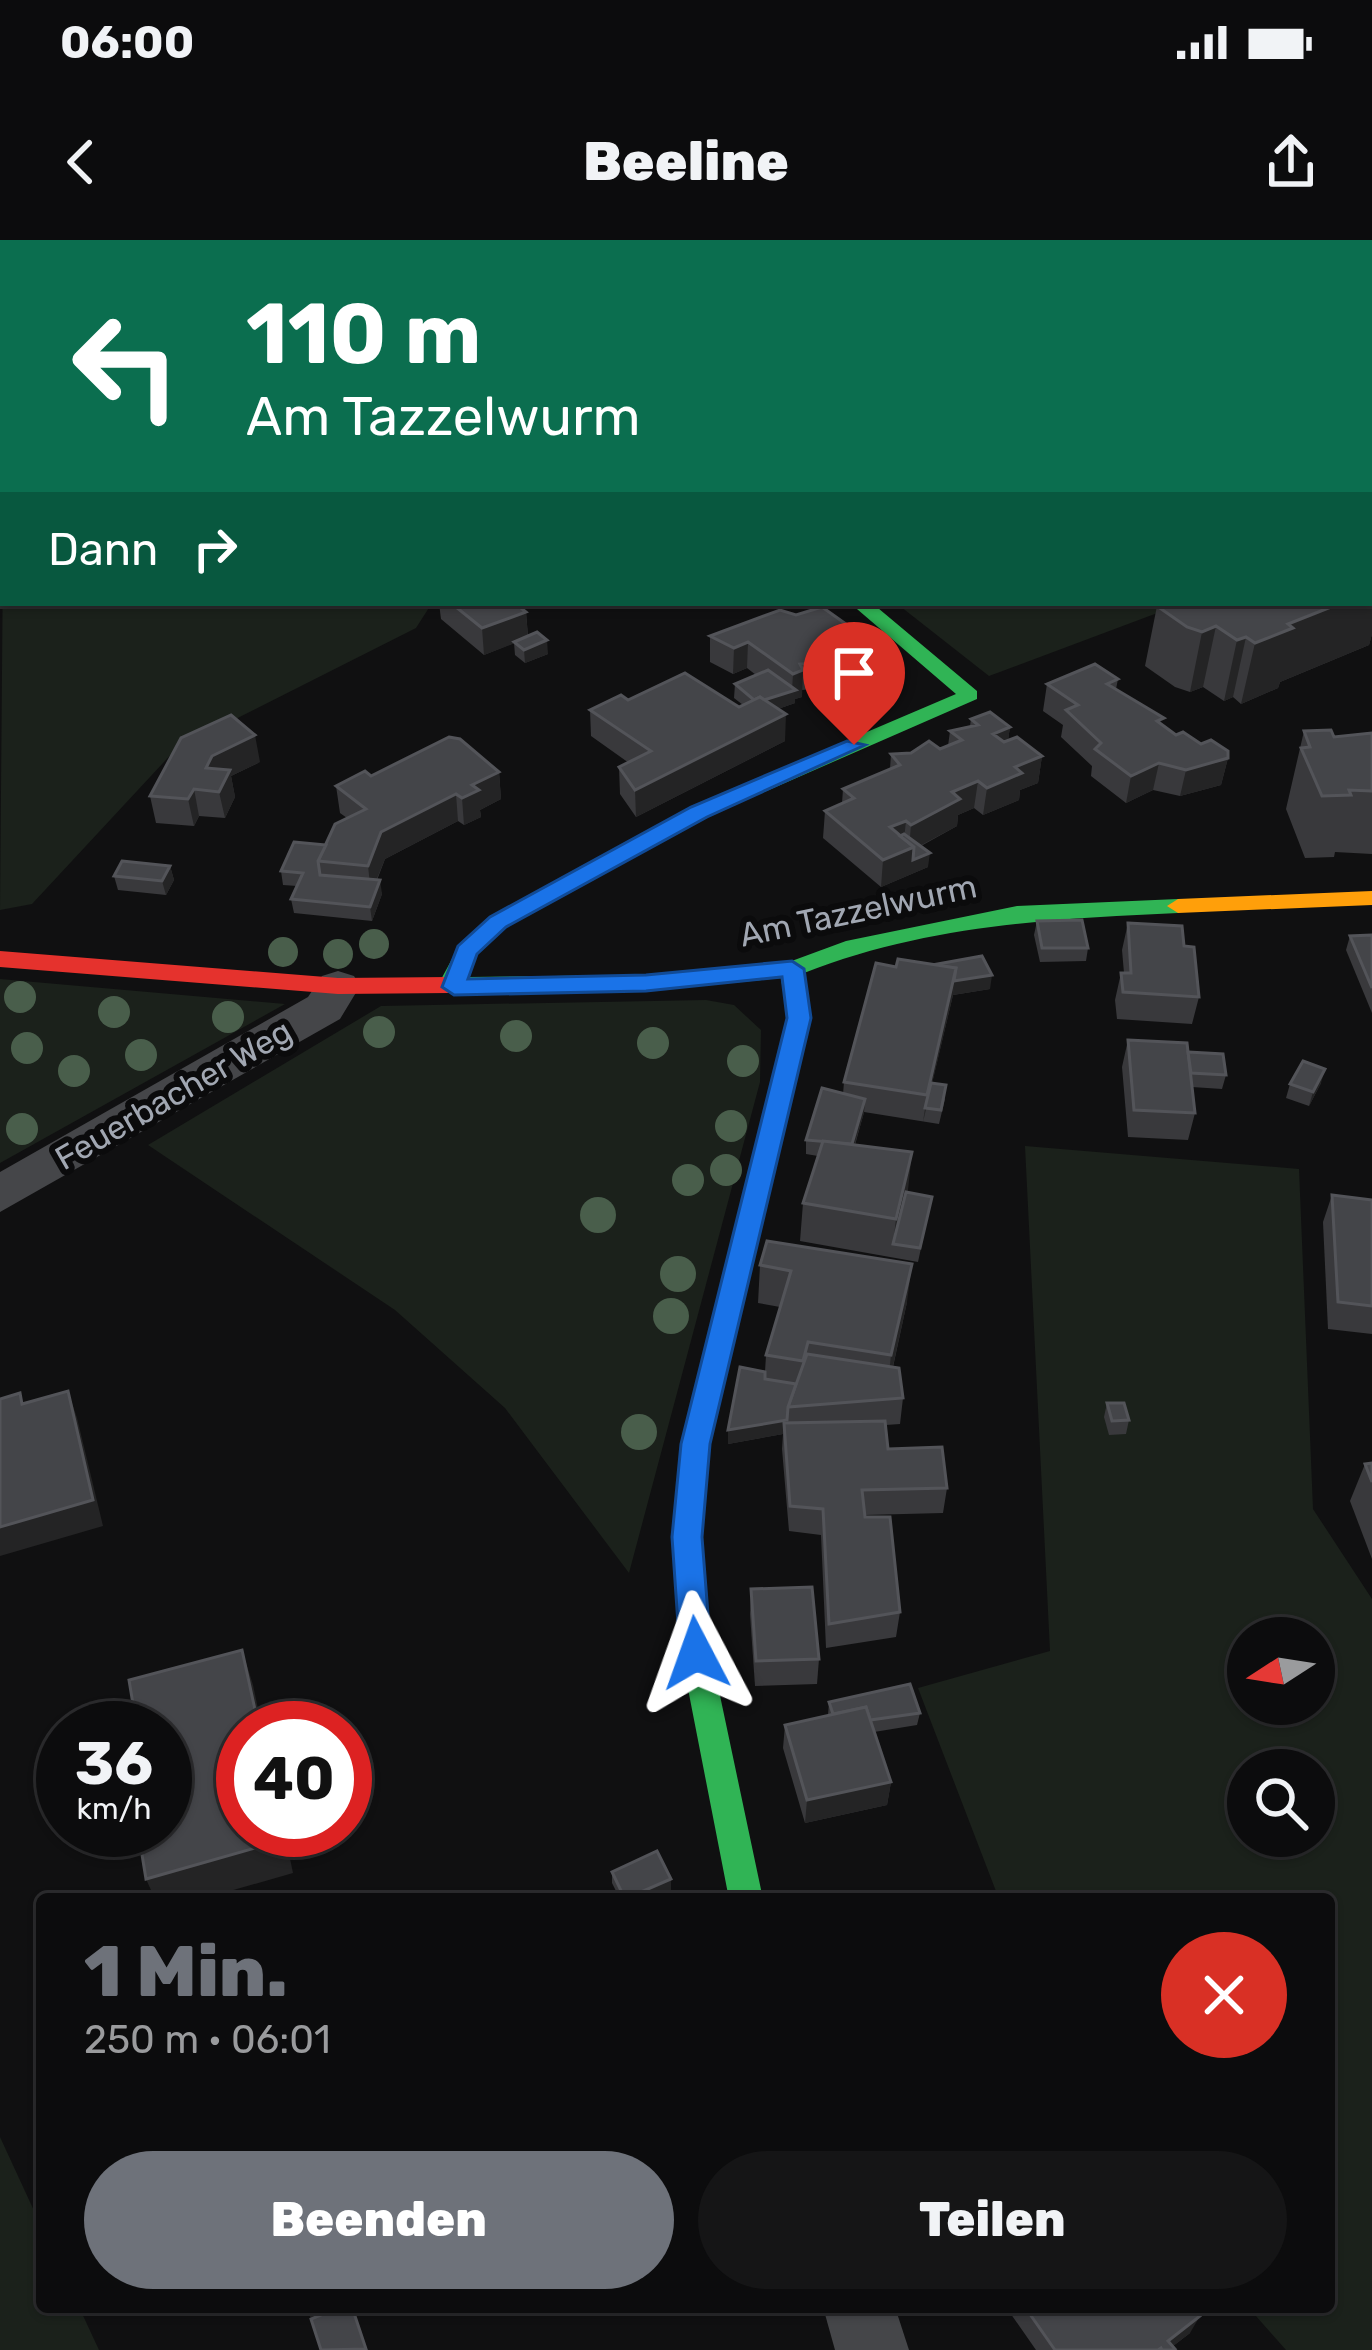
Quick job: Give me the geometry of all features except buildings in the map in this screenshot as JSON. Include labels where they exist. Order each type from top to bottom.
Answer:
[{"type":"street","points":[[454,987],[466,951],[498,922],[699,812],[970,695],[864,606]]},
{"type":"street","name":"Am Tazzelwurm","points":[[0,959],[338,986],[646,983],[792,969],[846,948],[1017,913],[1372,898]]},
{"type":"street","points":[[745,1893],[696,1653],[687,1537],[696,1444],[799,1018],[792,969]]},
{"type":"street","name":"Feuerbacher Weg","points":[[0,1194],[324,1008],[338,986]]},
{"type":"street","points":[[861,2313],[872,2350]]},
{"type":"shaded area","points":[[3,606],[430,606],[416,628],[176,749],[32,904],[0,910]]},
{"type":"shaded area","points":[[900,606],[1176,606],[989,676]]},
{"type":"shaded area","points":[[0,979],[285,1004],[0,1163]]},
{"type":"shaded area","points":[[706,1000],[734,1005],[761,1030],[760,1082],[629,1573],[505,1408],[395,1310],[148,1145],[381,1006]]},
{"type":"shaded area","points":[[1025,1146],[1299,1169],[1313,1509],[1372,1599],[1372,2350],[1286,2350],[1253,2313],[1335,2313],[1335,1893],[997,1893],[918,1688],[1050,1651]]},
{"type":"shaded area","points":[[0,2137],[36,2215],[36,2313],[82,2313],[99,2350],[0,2350]]},
{"type":"traffic: fast","points":[[454,987],[467,951],[498,922],[699,812],[970,695],[864,606]]},
{"type":"traffic: fast","points":[[450,985],[646,983],[792,969],[846,948],[1017,913],[1178,906]]},
{"type":"traffic: fast","points":[[745,1893],[696,1653],[687,1537],[696,1444],[799,1019],[792,969]]},
{"type":"traffic: slow","points":[[1178,906],[1372,898]]},
{"type":"traffic: jam","points":[[0,959],[338,986],[450,985]]},
{"type":"route","points":[[696,1653],[687,1537],[696,1444],[799,1018],[792,969],[646,983],[454,987],[466,951],[498,922],[699,812],[854,745]]}]
